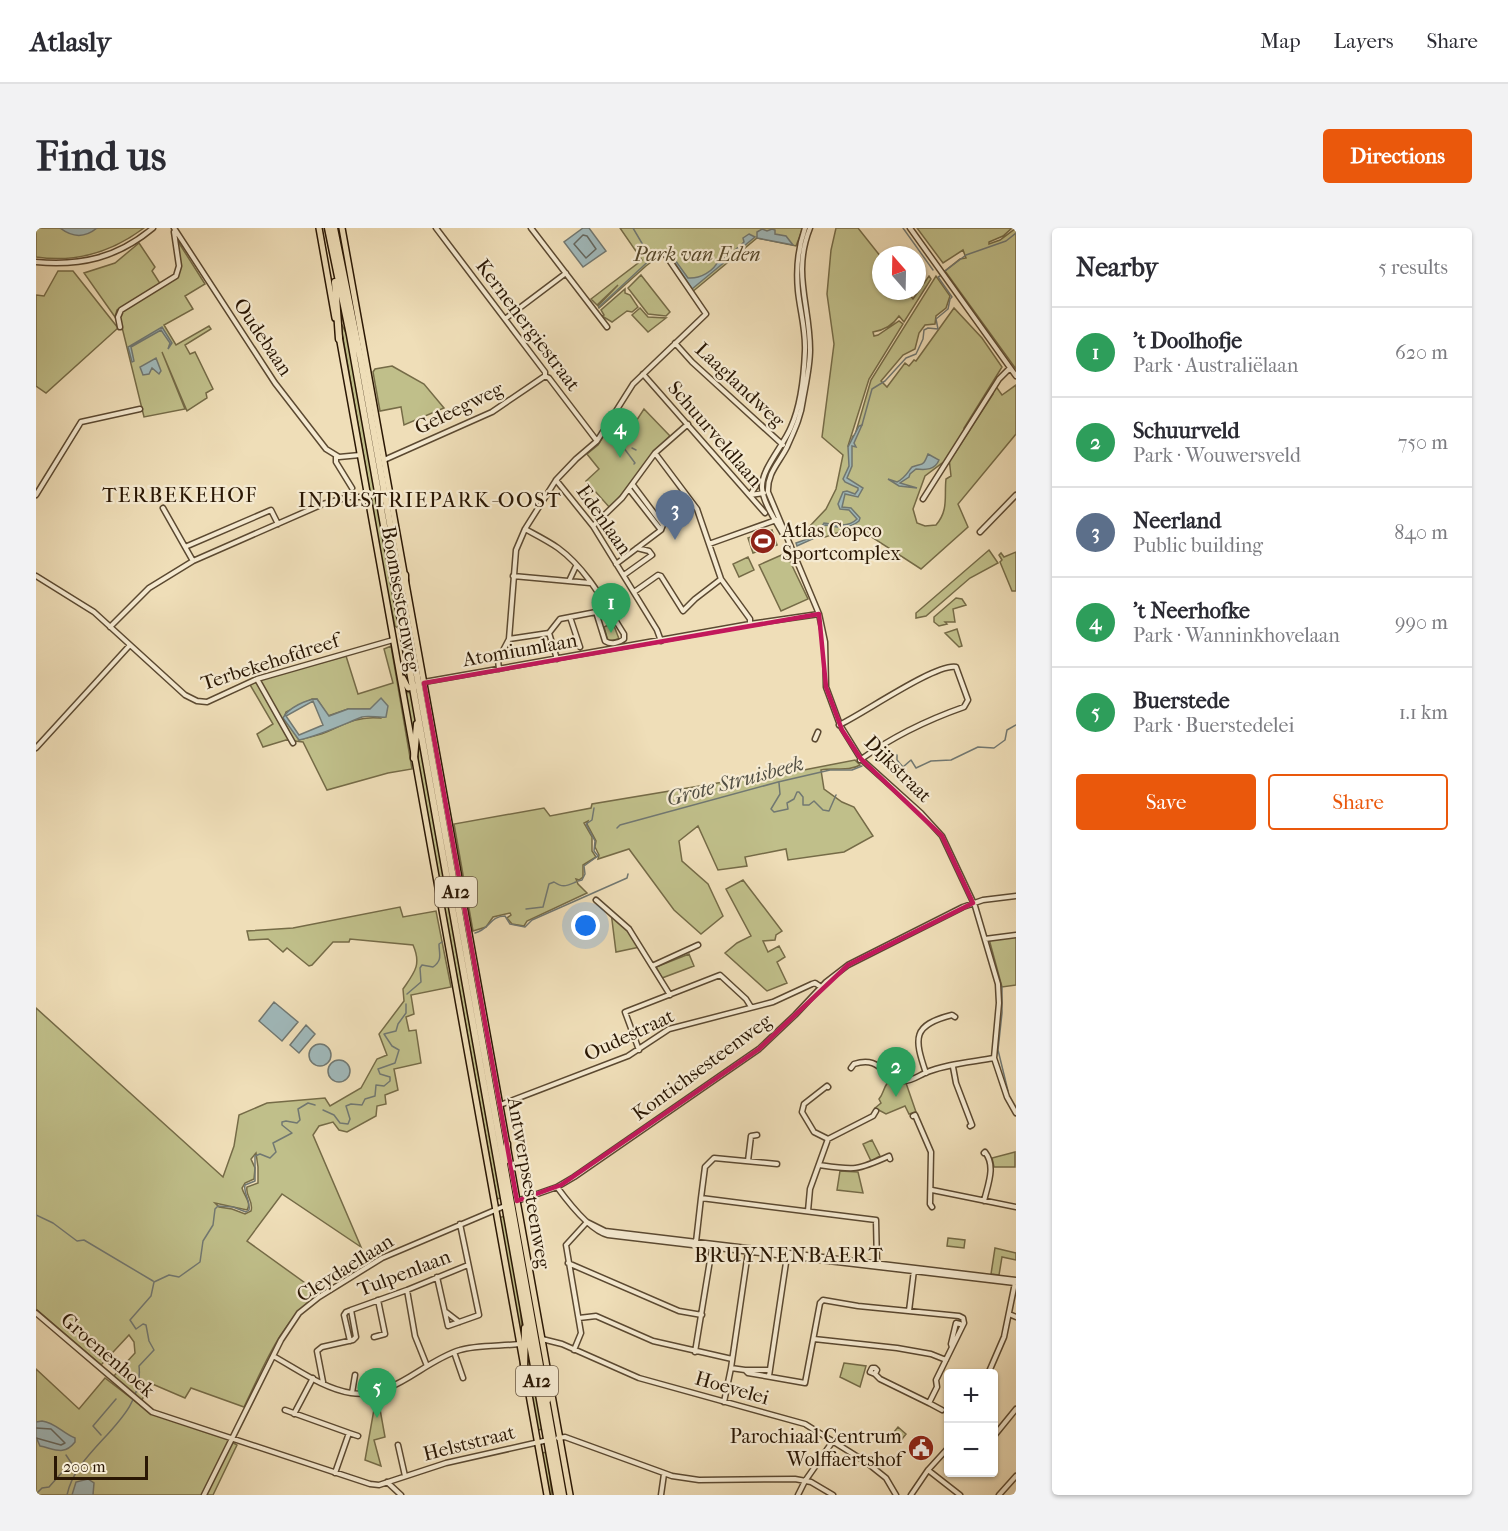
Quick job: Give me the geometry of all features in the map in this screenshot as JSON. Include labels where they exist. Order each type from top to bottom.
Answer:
[{"type":"highway","name":"A12","points":[[328,228],[361,361],[403,597],[406,632]]},
{"type":"highway","points":[[335,232],[362,346]]},
{"type":"highway","name":"A12","points":[[335,232],[338,267],[395,585],[419,685],[505,1167],[526,1321],[553,1439],[557,1495]]},
{"type":"highway","points":[[338,267],[339,339]]},
{"type":"highway","points":[[403,597],[405,575]]},
{"type":"highway","name":"A12","points":[[419,685],[418,714],[511,1203],[563,1495]]},
{"type":"highway","points":[[414,758],[418,714]]},
{"type":"highway","points":[[505,1167],[507,1144]]},
{"type":"highway","points":[[524,1370],[526,1321]]},
{"type":"highway","points":[[547,1402],[549,1380]]},
{"type":"highway","points":[[553,1495],[555,1485]]},
{"type":"main road","name":"Boomsesteenweg","points":[[319,228],[447,940]]},
{"type":"main road","name":"Boomsesteenweg","points":[[342,228],[405,575],[419,685],[470,935]]},
{"type":"main road","name":"Boomsesteenweg","points":[[356,308],[373,400]]},
{"type":"main road","points":[[388,612],[392,617],[395,630],[406,632]]},
{"type":"main road","name":"Terbekehofdreef","points":[[393,640],[406,632]]},
{"type":"main road","points":[[395,651],[400,660],[404,683],[408,688],[419,685]]},
{"type":"main road","name":"Antwerpsesteenweg","points":[[470,935],[507,1144],[511,1203],[549,1380],[553,1439]]},
{"type":"main road","name":"Antwerpsesteenweg","points":[[447,940],[537,1442]]},
{"type":"main road","points":[[553,1439],[570,1495]]},
{"type":"main road","points":[[537,1442],[547,1495]]},
{"type":"street","points":[[36,262],[73,263],[92,260],[129,245],[153,228]]},
{"type":"street","points":[[120,327],[118,317],[121,310],[172,281],[179,272],[174,228]]},
{"type":"street","name":"Oudebaan","points":[[174,228],[275,383],[326,449],[336,457],[336,462],[352,488]]},
{"type":"street","name":"Kernenergiestraat","points":[[436,228],[545,372],[545,376],[549,378],[597,441]]},
{"type":"street","points":[[531,228],[608,327]]},
{"type":"street","points":[[791,433],[805,354],[797,279],[799,247],[805,228]]},
{"type":"street","points":[[750,495],[765,493],[764,474],[784,447],[801,413],[810,351],[801,282],[803,251],[810,228]]},
{"type":"street","points":[[910,228],[1016,376]]},
{"type":"street","points":[[501,669],[498,660],[509,639],[516,550],[525,529],[556,480],[597,441],[633,384],[706,314],[665,254]]},
{"type":"street","points":[[505,319],[566,273]]},
{"type":"street","name":"Laaglandweg","points":[[675,343],[692,362],[784,447]]},
{"type":"street","points":[[923,499],[999,379],[1010,368]]},
{"type":"street","name":"Schuurveldlaan","points":[[643,374],[765,513]]},
{"type":"street","name":"Geleegweg","points":[[383,460],[492,412],[545,376]]},
{"type":"street","points":[[36,495],[81,422],[140,409]]},
{"type":"street","points":[[593,525],[622,498],[655,453],[688,424]]},
{"type":"street","points":[[655,453],[695,506],[720,579],[750,620],[750,624]]},
{"type":"street","points":[[336,457],[360,455]]},
{"type":"street","name":"Edenlaan","points":[[556,480],[593,525],[657,630],[661,641]]},
{"type":"street","points":[[616,564],[661,530],[663,525],[633,484]]},
{"type":"street","points":[[750,495],[756,486]]},
{"type":"street","points":[[629,489],[661,530]]},
{"type":"street","name":"Dijkstraat","points":[[765,493],[819,614],[825,642],[825,687],[839,726],[860,760],[921,813],[942,836],[974,903],[998,984],[999,1003],[994,1058]]},
{"type":"street","points":[[980,532],[1016,495]]},
{"type":"street","points":[[110,627],[149,588],[193,561],[337,500],[368,497]]},
{"type":"street","points":[[163,508],[193,561]]},
{"type":"street","points":[[185,547],[271,510],[278,524]]},
{"type":"street","points":[[709,544],[777,519]]},
{"type":"street","points":[[525,529],[558,548],[577,565],[624,634],[621,642],[606,642],[596,612]]},
{"type":"street","points":[[624,575],[652,555],[650,551],[638,548]]},
{"type":"street","points":[[569,581],[577,565]]},
{"type":"street","points":[[634,592],[658,575],[661,576],[683,611],[720,579]]},
{"type":"street","name":"Terbekehofdreef","points":[[36,576],[94,612],[185,695],[197,701],[207,702],[256,679],[393,640]]},
{"type":"street","points":[[513,576],[591,584]]},
{"type":"street","points":[[509,639],[549,633],[559,619],[596,612],[602,608],[603,600]]},
{"type":"street","name":"Atomiumlaan","points":[[419,685],[750,624],[819,614]]},
{"type":"street","points":[[570,617],[580,647]]},
{"type":"street","points":[[549,633],[557,659]]},
{"type":"street","points":[[36,748],[130,645]]},
{"type":"street","points":[[839,726],[921,678],[951,666],[956,667],[968,700],[964,707],[937,716],[899,735],[860,760]]},
{"type":"street","points":[[256,679],[293,743]]},
{"type":"street","points":[[815,739],[818,732]]},
{"type":"street","name":"Kontichsesteenweg","points":[[495,1210],[557,1187],[603,1158],[759,1049],[834,975],[863,956],[974,903],[1016,896]]},
{"type":"street","points":[[596,900],[629,928],[670,995]]},
{"type":"street","points":[[985,939],[1016,934]]},
{"type":"street","points":[[652,966],[698,945]]},
{"type":"street","points":[[639,1050],[625,1012],[720,975],[746,999],[751,1007]]},
{"type":"street","name":"Oudestraat","points":[[500,1106],[628,1056],[669,1029],[773,1002],[815,983],[821,987]]},
{"type":"street","points":[[807,986],[815,993]]},
{"type":"street","points":[[926,1073],[917,1047],[919,1036],[933,1020],[952,1015],[955,1017]]},
{"type":"street","points":[[851,1068],[861,1061],[875,1063],[897,1079],[907,1081],[952,1066],[994,1058],[1007,1097],[1016,1113]]},
{"type":"street","points":[[952,1066],[972,1125],[970,1126]]},
{"type":"street","points":[[828,1087],[806,1101],[802,1112],[814,1132],[828,1139]]},
{"type":"street","points":[[808,1211],[810,1189],[828,1139],[873,1116],[876,1111]]},
{"type":"street","points":[[913,1116],[915,1114],[931,1152],[930,1204],[932,1207]]},
{"type":"street","points":[[748,1161],[751,1136],[757,1135]]},
{"type":"street","points":[[984,1153],[990,1158],[992,1164],[984,1201]]},
{"type":"street","points":[[819,1165],[852,1170],[889,1156],[890,1159]]},
{"type":"street","points":[[696,1244],[705,1167],[710,1161],[718,1158],[777,1164]]},
{"type":"street","points":[[557,1187],[587,1222],[604,1231],[788,1255],[1015,1280],[1001,1345],[990,1369]]},
{"type":"street","points":[[931,1190],[1016,1207]]},
{"type":"street","points":[[701,1198],[876,1220],[877,1265]]},
{"type":"street","name":"Cleydaellaan","points":[[204,1495],[273,1356],[289,1326],[299,1313],[319,1297],[382,1258],[495,1210]]},
{"type":"street","points":[[574,1350],[580,1337],[579,1318],[566,1245],[587,1222]]},
{"type":"street","points":[[437,1277],[447,1326],[479,1314],[460,1224]]},
{"type":"street","points":[[696,1244],[712,1248],[748,1250]]},
{"type":"street","points":[[695,1352],[712,1248]]},
{"type":"street","points":[[724,1402],[748,1250]]},
{"type":"street","points":[[769,1377],[788,1255]]},
{"type":"street","points":[[568,1263],[679,1311],[702,1315]]},
{"type":"street","name":"Tulpenlaan","points":[[351,1310],[407,1290],[468,1264]]},
{"type":"street","points":[[909,1311],[914,1269]]},
{"type":"street","points":[[407,1290],[416,1336],[427,1366]]},
{"type":"street","points":[[374,1336],[385,1334],[378,1300]]},
{"type":"street","points":[[745,1370],[748,1373],[805,1383],[820,1303],[823,1300],[963,1318],[964,1323],[929,1403]]},
{"type":"street","points":[[323,1383],[318,1349],[350,1341],[356,1337],[351,1310],[346,1311],[344,1315],[350,1341]]},
{"type":"street","points":[[444,1312],[460,1323]]},
{"type":"street","name":"Groenenhoek","points":[[36,1313],[146,1409],[232,1439]]},
{"type":"street","points":[[1009,1314],[1016,1317]]},
{"type":"street","points":[[579,1318],[596,1316],[653,1341],[732,1359]]},
{"type":"street","points":[[953,1348],[951,1344],[956,1323],[960,1324]]},
{"type":"street","name":"Hoevelei","points":[[542,1339],[547,1339],[639,1378],[805,1424],[866,1461],[886,1478],[896,1495]]},
{"type":"street","points":[[814,1339],[897,1348],[933,1354],[946,1360]]},
{"type":"street","points":[[273,1356],[323,1383],[352,1393],[381,1392],[461,1349],[519,1344]]},
{"type":"street","points":[[454,1352],[464,1378]]},
{"type":"street","points":[[731,1368],[769,1370]]},
{"type":"street","points":[[875,1374],[942,1410]]},
{"type":"street","points":[[352,1393],[355,1375]]},
{"type":"street","points":[[294,1414],[313,1378]]},
{"type":"street","points":[[998,1430],[1016,1409]]},
{"type":"street","points":[[285,1410],[357,1436]]},
{"type":"street","points":[[335,1473],[349,1433]]},
{"type":"street","points":[[553,1439],[565,1437],[664,1474],[699,1480],[795,1479],[833,1495]]},
{"type":"street","name":"Helststraat","points":[[232,1439],[369,1484],[379,1485],[446,1463],[553,1439]]},
{"type":"street","points":[[798,1495],[804,1481],[833,1441]]},
{"type":"street","points":[[398,1446],[405,1476]]},
{"type":"street","points":[[911,1495],[928,1470],[944,1452]]},
{"type":"street","points":[[928,1470],[960,1495]]},
{"type":"street","points":[[661,1495],[664,1474]]},
{"type":"street","points":[[999,1495],[1016,1476]]},
{"type":"street","points":[[387,1482],[401,1495]]},
{"type":"highlighted area","points":[[819,614],[826,687],[842,730],[861,759],[942,836],[973,903],[848,965],[759,1049],[561,1185],[517,1201],[424,683]]},
{"type":"green space","points":[[36,228],[144,228],[119,244],[93,254],[51,258],[36,257]]},
{"type":"green space","name":"Park van Eden","points":[[620,228],[803,228],[796,246],[757,238],[691,293],[664,252],[599,308],[598,306],[618,285],[597,305],[591,299],[642,260]]},
{"type":"green space","points":[[836,228],[858,228],[872,246],[872,300],[918,300],[904,322],[899,316],[888,327],[873,332],[874,336],[878,335],[899,321],[903,324],[869,379],[848,446],[855,435],[871,380],[921,300],[926,300],[926,292],[936,276],[950,296],[946,308],[936,316],[935,324],[925,325],[919,333],[915,349],[903,355],[881,381],[887,387],[905,363],[909,366],[914,360],[916,361],[954,308],[982,338],[1002,367],[964,428],[967,429],[954,449],[955,453],[993,394],[991,391],[995,385],[1002,395],[1016,385],[1016,434],[958,504],[968,527],[921,569],[861,530],[822,537],[809,527],[826,509],[836,489],[843,455],[822,437],[834,344],[827,294],[831,250]],"holes":[[[949,458],[951,476],[946,479],[945,503],[940,519],[936,525],[925,526],[917,523],[913,509],[925,476]]]},
{"type":"green space","points":[[917,228],[1012,228],[989,244],[1000,240],[1016,228],[1016,369],[945,271],[960,259],[966,258],[963,250],[943,263]]},
{"type":"green space","points":[[139,243],[155,267],[152,271],[161,285],[117,310],[115,317],[84,273],[115,263]]},
{"type":"green space","points":[[179,243],[205,284],[185,296],[193,309],[164,325],[176,345],[209,326],[211,329],[185,345],[190,354],[195,352],[213,389],[206,393],[207,398],[187,411],[162,352],[185,409],[144,417],[119,315],[126,308],[177,277],[180,266],[177,244]]},
{"type":"green space","points":[[58,271],[73,271],[118,328],[46,393],[36,386],[36,295],[44,296]]},
{"type":"green space","points":[[641,275],[670,312],[666,316],[648,314],[628,288]]},
{"type":"green space","points":[[929,276],[931,279],[926,287]]},
{"type":"green space","points":[[625,289],[625,293],[630,295],[638,307],[632,312],[627,311],[612,322],[602,316],[604,315],[601,310]]},
{"type":"green space","points":[[640,308],[648,317],[666,318],[648,332],[632,315]]},
{"type":"green space","points":[[340,321],[348,337],[401,630],[395,626],[386,584]]},
{"type":"green space","points":[[392,366],[424,384],[444,408],[404,425],[401,407],[380,411],[373,372],[375,369]]},
{"type":"green space","points":[[644,409],[670,436],[610,508],[586,481],[599,469],[587,454],[598,445],[615,418],[631,429]]},
{"type":"green space","name":"Atlas Copco Sportcomplex","points":[[772,530],[777,545],[753,553],[748,538]]},
{"type":"green space","points":[[989,550],[998,563],[970,578],[926,616],[916,618],[916,613]]},
{"type":"green space","points":[[1016,552],[1016,591],[1012,591],[999,555],[1001,553],[1004,557]]},
{"type":"green space","points":[[786,553],[808,599],[781,611],[759,565]]},
{"type":"green space","points":[[748,557],[754,570],[739,577],[733,564]]},
{"type":"green space","points":[[956,598],[962,599],[966,605],[953,609],[955,622],[945,622],[947,624],[939,626],[934,622],[934,617]]},
{"type":"green space","points":[[613,623],[619,639],[608,641],[604,627]]},
{"type":"green space","points":[[957,629],[962,646],[959,647],[945,633]]},
{"type":"green space","points":[[391,646],[412,769],[388,773],[327,790],[303,742],[286,740],[263,747],[257,734],[273,724],[249,683],[346,656],[358,694],[393,683],[384,649]],"holes":[[[312,699],[317,699],[328,716],[348,709],[370,709],[380,718],[355,720],[299,740],[284,718],[286,712]]]},
{"type":"green space","points":[[412,692],[416,725],[414,744],[405,693]]},
{"type":"green space","points":[[419,726],[501,1198],[497,1199],[416,751]]},
{"type":"green space","points":[[855,760],[860,765],[851,768],[821,770],[824,789],[842,802],[854,807],[873,836],[844,852],[788,860],[786,849],[745,857],[747,866],[718,870],[698,826],[679,841],[682,861],[708,884],[723,916],[701,934],[674,910],[629,849],[598,859],[596,841],[587,824],[588,821],[584,823],[592,837],[592,851],[596,857],[583,865],[583,877],[576,879],[587,893],[527,921],[524,926],[512,924],[507,918],[511,915],[510,913],[493,917],[486,927],[473,931],[454,824],[544,808],[550,816],[591,808],[592,804],[766,775],[773,776]]},
{"type":"green space","points":[[743,880],[782,931],[776,935],[775,940],[763,941],[768,952],[779,946],[785,957],[777,962],[787,983],[767,991],[725,953],[737,943],[751,936],[726,889]]},
{"type":"green space","points":[[400,907],[403,917],[436,911],[451,987],[411,995],[414,1014],[406,1017],[409,1031],[416,1030],[421,1063],[394,1069],[398,1090],[385,1095],[386,1104],[377,1106],[376,1116],[347,1132],[339,1130],[333,1122],[319,1126],[313,1135],[361,1247],[282,1194],[247,1241],[319,1293],[305,1305],[283,1331],[244,1407],[191,1388],[185,1398],[150,1383],[141,1402],[113,1377],[135,1353],[134,1342],[129,1335],[101,1365],[36,1309],[36,1008],[223,1177],[234,1146],[239,1115],[267,1103],[325,1098],[330,1106],[361,1088],[377,1059],[387,1055],[379,1034],[404,1001],[403,989],[417,963],[413,945],[350,939],[349,942],[333,942],[309,966],[287,948],[283,952],[268,939],[249,940],[247,931],[293,928]],"holes":[[[256,1153],[258,1183],[247,1187],[251,1211],[245,1214],[219,1207],[215,1203],[247,1210],[248,1202],[242,1188],[245,1183],[254,1179],[255,1168],[251,1159]]]},
{"type":"green space","points":[[611,912],[629,929],[640,947],[616,952]]},
{"type":"green space","points":[[1016,935],[1016,985],[1002,987],[989,939]]},
{"type":"green space","points":[[689,954],[694,966],[662,978],[656,967]]},
{"type":"green space","points":[[892,1079],[906,1083],[916,1112],[909,1114],[905,1106],[886,1114],[875,1108],[881,1103],[879,1099],[887,1083]]},
{"type":"green space","points":[[872,1140],[880,1156],[871,1161],[863,1144]]},
{"type":"green space","points":[[1015,1152],[1015,1167],[994,1167],[992,1158]]},
{"type":"green space","points":[[840,1171],[858,1172],[863,1193],[837,1190]]},
{"type":"green space","points":[[504,1216],[519,1298],[523,1337],[521,1337],[499,1218]]},
{"type":"green space","points":[[948,1238],[965,1240],[964,1248],[947,1246]]},
{"type":"green space","points":[[995,1248],[1016,1253],[1016,1260],[1002,1257],[999,1275],[991,1274]]},
{"type":"green space","points":[[526,1338],[543,1429],[538,1430],[527,1367]]},
{"type":"green space","points":[[844,1363],[866,1366],[860,1387],[840,1377]]},
{"type":"green space","points":[[36,1369],[79,1409],[105,1378],[152,1414],[224,1437],[237,1445],[213,1495],[36,1495]]},
{"type":"green space","points":[[376,1398],[378,1398],[385,1437],[374,1440],[381,1466],[365,1460]]},
{"type":"green space","points":[[898,1427],[906,1434],[898,1444],[890,1437]]},
{"type":"green space","points":[[547,1452],[552,1495],[550,1495],[542,1453]]},
{"type":"water","points":[[60,228],[97,228],[88,234],[79,236]]},
{"type":"water","points":[[583,228],[589,228],[606,251],[583,267],[564,242]]},
{"type":"water","points":[[762,229],[775,230],[775,234],[786,236],[793,245],[757,238],[757,232]]},
{"type":"water","points":[[749,234],[755,237],[692,289],[669,254],[688,278],[702,276],[710,271],[718,261],[732,253],[744,242],[743,238]]},
{"type":"water","points":[[162,327],[172,343],[168,349],[170,343],[161,330],[131,347],[134,361],[132,362],[128,347]]},
{"type":"water","points":[[156,358],[161,371],[159,374],[152,368],[149,374],[143,375],[140,367]]},
{"type":"water","points":[[862,425],[854,443],[856,447],[852,446],[852,466],[847,478],[863,488],[858,497],[845,494],[842,507],[851,508],[860,518],[859,521],[843,527],[825,525],[817,537],[797,546],[796,543],[816,536],[824,523],[846,525],[857,519],[849,510],[840,509],[838,504],[843,492],[855,494],[858,490],[843,479],[849,466],[848,447],[859,426]]},
{"type":"water","points":[[928,454],[939,460],[935,466],[916,469],[900,483],[917,488],[899,486],[888,479],[897,482],[912,467],[924,463]]},
{"type":"water","points":[[381,698],[388,706],[386,717],[362,717],[299,740],[283,718],[293,708],[313,699],[317,699],[329,716],[348,709],[370,709]],"holes":[[[313,701],[323,725],[299,735],[286,716]]]},
{"type":"water","points":[[274,1002],[298,1022],[282,1041],[259,1021]]},
{"type":"water","points":[[306,1025],[315,1034],[299,1053],[290,1045]]},
{"type":"water","points":[[320,1044],[328,1047],[331,1055],[328,1063],[320,1066],[312,1063],[309,1055],[312,1047]]},
{"type":"water","points":[[339,1060],[347,1063],[350,1071],[347,1079],[339,1082],[331,1079],[328,1071],[331,1063]]},
{"type":"water","points":[[42,1421],[75,1438],[75,1442],[63,1450],[40,1446],[36,1437],[36,1422]]},
{"type":"water","points":[[88,1479],[94,1483],[93,1495],[72,1495],[76,1482]]},
{"type":"waterway","points":[[633,228],[643,245],[653,255]]},
{"type":"waterway","points":[[903,228],[933,270]]},
{"type":"waterway","points":[[945,271],[966,255],[1006,241],[1016,233]]},
{"type":"waterway","points":[[599,307],[660,253]]},
{"type":"waterway","points":[[862,425],[872,389],[885,381],[906,358],[916,354],[923,339],[924,330],[938,329],[936,319],[948,309],[952,297],[938,277],[940,276]]},
{"type":"waterway","points":[[609,428],[634,464]]},
{"type":"waterway","points":[[632,448],[636,450]]},
{"type":"waterway","name":"Grote Struisbeek","points":[[874,760],[882,755],[897,755],[897,760],[903,767],[911,760],[916,768],[931,761],[951,760],[978,747],[994,748],[1005,740],[1007,730],[1016,725]]},
{"type":"waterway","name":"Grote Struisbeek","points":[[617,828],[620,825],[778,782],[830,770],[852,770],[862,766]]},
{"type":"waterway","points":[[779,783],[780,794],[771,809],[774,812],[788,809],[787,803],[794,799],[797,792],[803,797],[803,805],[809,805],[814,801],[823,810],[829,811],[836,795]]},
{"type":"waterway","points":[[578,881],[582,880],[585,874],[584,866],[598,856],[594,851],[595,841],[586,824],[592,820],[594,808]]},
{"type":"waterway","name":"Grote Struisbeek","points":[[475,933],[484,929],[496,918],[505,916],[510,924],[525,927],[532,920],[627,878],[628,874]]},
{"type":"waterway","points":[[526,909],[543,907],[549,884],[554,882],[565,886],[576,882]]},
{"type":"waterway","name":"Grote Struisbeek","points":[[407,994],[421,982],[420,968],[422,965],[433,967],[438,962],[439,944],[442,942]]},
{"type":"waterway","points":[[1002,987],[998,1050],[1008,1091]]},
{"type":"waterway","name":"Grote Struisbeek","points":[[323,1110],[334,1115],[340,1123],[348,1124],[350,1119],[346,1106],[362,1105],[365,1099],[375,1096],[376,1085],[384,1086],[390,1081],[390,1077],[380,1074],[378,1069],[395,1063],[399,1050],[392,1046],[384,1034],[396,1031],[406,1013],[406,1004]]},
{"type":"waterway","name":"Grote Struisbeek","points":[[154,1282],[169,1275],[179,1277],[200,1262],[203,1241],[213,1225],[215,1209],[218,1206],[233,1207],[246,1212],[249,1210],[245,1185],[255,1181],[255,1156],[260,1154],[270,1158],[276,1152],[273,1143],[292,1133],[282,1125],[282,1122],[297,1123],[300,1120],[298,1109],[308,1103],[315,1105]]},
{"type":"waterway","points":[[36,1215],[53,1223],[77,1241],[84,1240],[153,1281]]},
{"type":"waterway","name":"Grote Struisbeek","points":[[67,1495],[73,1478],[83,1462],[132,1402],[138,1385],[139,1366],[154,1350],[149,1341],[146,1325],[143,1324],[136,1329],[130,1320],[151,1296],[154,1282]]},
{"type":"waterway","points":[[101,1435],[93,1426],[116,1399]]},
{"type":"waterway","points":[[66,1455],[72,1464]]},
{"type":"waterway","points":[[36,1494],[42,1488],[49,1487],[64,1470]]},
{"type":"place","name":"'t Neerhofke","points":[[620,458]]},
{"type":"place","name":"Neerland","points":[[675,540]]},
{"type":"place","name":"Atlas Copco Sportcomplex","points":[[763,541]]},
{"type":"place","name":"'t Doolhofje","points":[[611,633]]},
{"type":"place","name":"Schuurveld","points":[[896,1097]]},
{"type":"place","name":"Buerstede","points":[[377,1418]]},
{"type":"place","name":"Parochiaal Centrum Wolffaertshof","points":[[921,1448]]},
{"type":"district","name":"TERBEKEHOF","points":[[180,495]]},
{"type":"district","name":"INDUSTRIEPARK-OOST","points":[[430,500]]},
{"type":"district","name":"BRUYNENBAERT","points":[[789,1255]]}]
